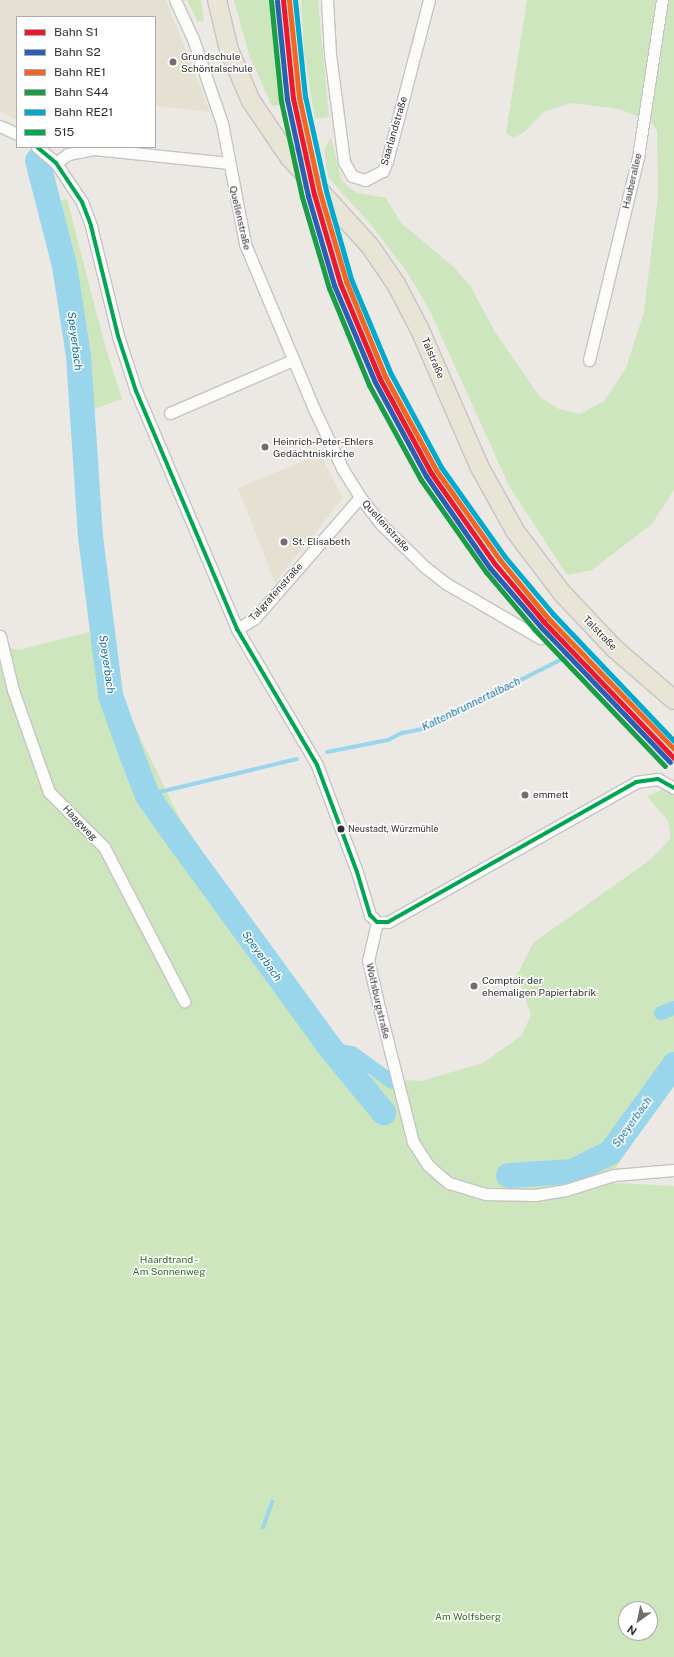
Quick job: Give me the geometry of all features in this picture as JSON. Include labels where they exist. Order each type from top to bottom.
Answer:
[{"type":"main road","name":"Talstraße","points":[[217,0],[229,50],[251,102],[289,157],[370,246],[396,284],[420,330],[479,466],[515,531],[562,593],[615,648],[674,700]]},
{"type":"street","name":"Quellenstraße","points":[[175,0],[193,39],[217,108],[245,244],[327,439],[360,497],[402,546],[425,567],[447,584],[540,638]]},
{"type":"street","name":"Saarlandstraße","points":[[327,0],[330,54],[344,162],[352,176],[365,180],[377,176],[383,171],[387,160],[430,0]]},
{"type":"street","name":"Hauberallee","points":[[590,360],[638,157],[662,0]]},
{"type":"street","points":[[0,126],[16,134]]},
{"type":"street","points":[[38,148],[56,163],[82,202],[91,226],[126,366],[237,629],[316,764],[358,872],[370,915],[377,922],[388,922],[636,782],[658,779],[674,788]]},
{"type":"street","points":[[56,163],[68,154],[94,149],[229,164]]},
{"type":"street","points":[[170,413],[293,360]]},
{"type":"street","name":"Talgrafenstraße","points":[[237,629],[255,618],[360,497]]},
{"type":"street","name":"Haagweg","points":[[0,636],[12,690],[49,792],[104,847],[184,1001]]},
{"type":"street","name":"Wolfsburgstraße","points":[[377,922],[370,943],[368,960],[401,1087],[413,1142],[428,1165],[444,1179],[466,1189],[485,1194],[535,1195],[566,1190],[614,1174],[674,1170]]},
{"type":"shaded area","name":"Grundschule Schöntalschule","points":[[0,0],[166,0],[210,112],[156,106],[156,16],[16,16],[16,119],[0,111]]},
{"type":"shaded area","name":"St. Elisabeth","points":[[320,454],[343,498],[275,583],[238,488]]},
{"type":"green space","points":[[187,0],[201,0],[204,20],[198,22]]},
{"type":"green space","points":[[234,0],[275,0],[285,104],[272,106],[249,55]]},
{"type":"green space","points":[[301,0],[318,0],[329,117],[315,119],[304,52]]},
{"type":"green space","points":[[527,0],[674,0],[674,490],[652,524],[592,570],[567,575],[509,486],[430,311],[407,272],[372,226],[328,177],[324,150],[331,137],[341,179],[348,187],[358,193],[386,198],[401,223],[455,268],[471,287],[495,332],[540,397],[559,409],[580,414],[604,401],[626,368],[644,312],[658,196],[657,131],[651,121],[619,109],[572,103],[545,111],[523,133],[513,138],[506,133]]},
{"type":"green space","points":[[67,199],[104,342],[122,399],[88,411],[69,264],[51,203]]},
{"type":"green space","points":[[89,632],[177,813],[340,1063],[375,1078],[421,1081],[483,1063],[521,1036],[531,1015],[517,975],[533,943],[650,860],[671,838],[668,821],[647,796],[674,785],[674,1088],[668,1089],[609,1178],[615,1183],[674,1186],[674,1657],[0,1657],[0,646],[19,650]]},
{"type":"waterway","name":"Speyerbach","points":[[37,160],[64,265],[78,355],[90,536],[110,695],[131,754],[147,795],[175,835],[331,1049],[383,1112]]},
{"type":"waterway","name":"Kaltenbrunnertalbach","points":[[327,752],[388,740],[402,733],[423,729],[566,657]]},
{"type":"waterway","name":"Kaltenbrunnertalbach","points":[[147,795],[297,759]]},
{"type":"waterway","points":[[661,1013],[674,1008]]},
{"type":"waterway","points":[[331,1049],[352,1053],[392,1082]]},
{"type":"waterway","name":"Speyerbach","points":[[508,1175],[572,1171],[610,1152],[674,1064]]},
{"type":"waterway","points":[[263,1527],[272,1502]]},
{"type":"rail line","name":"S1","points":[[283,0],[293,98],[314,194],[340,283],[380,379],[431,473],[495,564],[544,622],[674,758]]},
{"type":"rail line","name":"RE1","points":[[289,0],[299,97],[320,193],[346,281],[385,376],[436,470],[500,560],[548,618],[674,749]]},
{"type":"rail line","name":"RE21","points":[[295,0],[305,96],[326,191],[351,279],[391,374],[441,467],[505,557],[553,614],[674,741]]},
{"type":"rail line","name":"S44","points":[[271,1],[281,101],[302,197],[329,288],[369,385],[421,480],[486,572],[535,630],[665,766]]},
{"type":"rail line","name":"S2","points":[[277,1],[287,99],[308,196],[334,285],[375,382],[426,476],[490,568],[540,626],[670,762]]},
{"type":"transit line","name":"515","points":[[38,148],[56,163],[82,202],[91,226],[118,336],[136,391],[237,629],[317,765],[357,872],[370,915],[377,922]]},
{"type":"transit line","name":"515","points":[[377,922],[388,922],[636,782],[658,779],[674,788]]},
{"type":"place","name":"Grundschule Schöntalschule","points":[[173,62]]},
{"type":"place","name":"Heinrich-Peter-Ehlers Gedächtniskirche","points":[[265,447]]},
{"type":"place","name":"St. Elisabeth","points":[[284,542]]},
{"type":"place","name":"emmett","points":[[525,795]]},
{"type":"place","name":"Neustadt, Würzmühle","points":[[341,829]]},
{"type":"place","name":"Comptoir der ehemaligen Papierfabrik","points":[[474,986]]},
{"type":"park label","name":"Haardtrand - Am Sonnenweg","points":[[169,1264]]},
{"type":"park label","name":"Am Wolfsberg","points":[[468,1617]]}]
